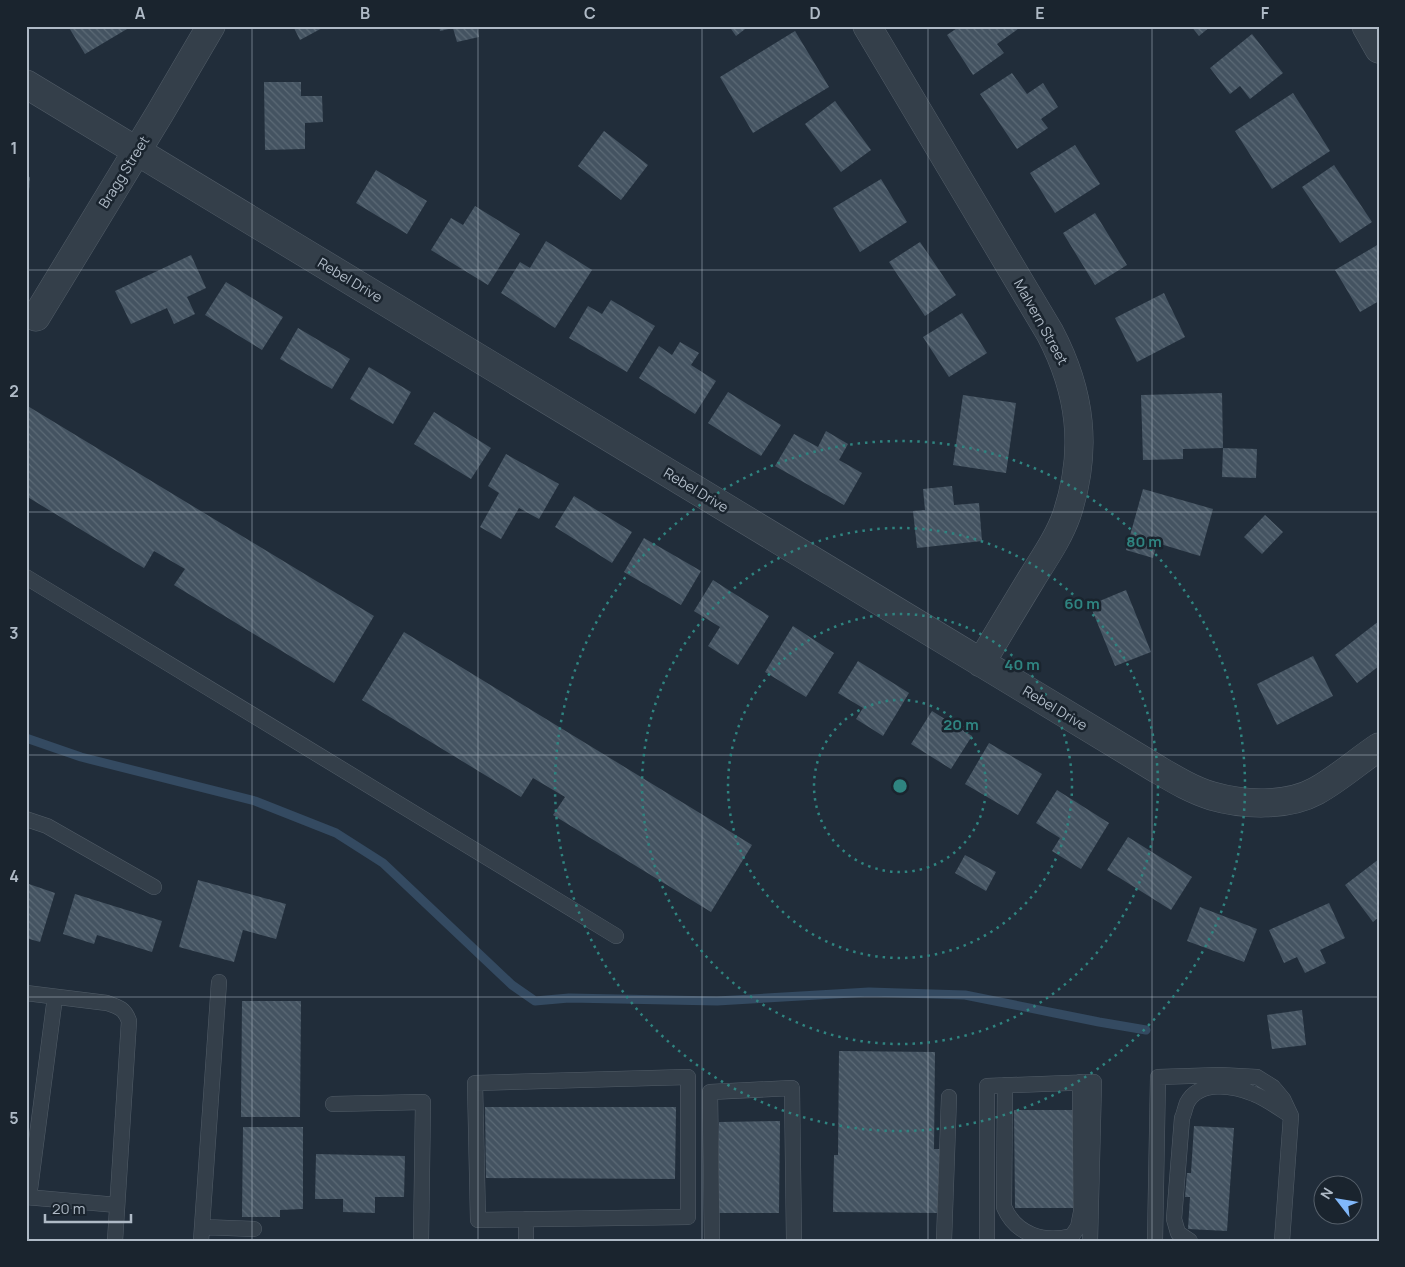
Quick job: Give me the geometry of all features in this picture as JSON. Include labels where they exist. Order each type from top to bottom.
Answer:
[{"type":"street","name":"Bragg Street","points":[[36,317],[185,72],[210,26]]},
{"type":"street","name":"Malvern Street","points":[[867,26],[1050,333],[1063,358],[1072,384],[1077,408],[1080,435],[1078,460],[1066,514],[1052,545],[981,663]]},
{"type":"street","points":[[1366,26],[1379,48]]},
{"type":"street","name":"Rebel Drive","points":[[26,84],[1189,787],[1211,796],[1256,802],[1277,802],[1316,791],[1379,747]]},
{"type":"lane","points":[[26,577],[616,936]]},
{"type":"lane","points":[[26,819],[47,826],[154,887]]},
{"type":"lane","points":[[219,982],[202,1234],[254,1229]]},
{"type":"lane","points":[[26,993],[107,1003],[118,1006],[125,1012],[129,1021],[115,1241]]},
{"type":"lane","points":[[55,997],[28,1197],[117,1205]]},
{"type":"lane","points":[[1155,1241],[1158,1078],[1220,1075],[1256,1077],[1273,1087],[1283,1099],[1291,1116],[1282,1241]]},
{"type":"lane","points":[[688,1076],[688,1217],[526,1219],[478,1220],[475,1083],[688,1076]]},
{"type":"lane","points":[[1005,1085],[1004,1208],[1008,1217],[1018,1228],[1027,1233],[1061,1239],[1072,1236],[1078,1227],[1081,1212],[1080,1082]]},
{"type":"lane","points":[[987,1241],[987,1086],[1094,1082],[1090,1241]]},
{"type":"lane","points":[[1190,1241],[1178,1233],[1174,1218],[1182,1118],[1187,1103],[1197,1091],[1208,1087],[1230,1088],[1253,1093],[1291,1116]]},
{"type":"lane","points":[[712,1241],[710,1092],[792,1088],[794,1241]]},
{"type":"lane","points":[[944,1241],[950,1097]]},
{"type":"lane","points":[[333,1104],[423,1102],[421,1241]]},
{"type":"lane","points":[[526,1219],[526,1241]]},
{"type":"building","points":[[68,26],[132,26],[85,54]]},
{"type":"building","points":[[293,26],[326,26],[300,40]]},
{"type":"building","points":[[439,26],[477,26],[479,37],[457,42],[453,28],[440,31]]},
{"type":"building","points":[[729,26],[749,26],[736,36]]},
{"type":"building","points":[[960,26],[1022,26],[997,44],[1004,53],[973,75],[947,35]]},
{"type":"building","points":[[1191,26],[1211,26],[1199,36]]},
{"type":"building","points":[[795,31],[829,87],[753,133],[720,77]]},
{"type":"building","points":[[1252,34],[1283,73],[1250,99],[1240,86],[1230,94],[1210,68]]},
{"type":"building","points":[[1012,73],[1027,94],[1043,83],[1058,107],[1041,119],[1048,128],[1017,149],[980,94]]},
{"type":"building","points":[[264,82],[301,82],[301,96],[322,96],[323,122],[305,123],[305,149],[265,150]]},
{"type":"building","points":[[1293,93],[1330,151],[1272,189],[1235,131]]},
{"type":"building","points":[[835,101],[871,150],[841,172],[805,124]]},
{"type":"building","points":[[604,131],[648,165],[621,200],[578,166]]},
{"type":"building","points":[[1075,145],[1100,184],[1055,213],[1030,173]]},
{"type":"building","points":[[1334,165],[1372,222],[1340,243],[1302,187]]},
{"type":"building","points":[[376,170],[427,201],[407,234],[356,203]]},
{"type":"building","points":[[26,176],[30,177],[28,206],[26,206]]},
{"type":"building","points":[[881,179],[907,222],[860,252],[833,208]]},
{"type":"building","points":[[475,206],[520,234],[488,285],[431,250],[451,218],[463,225]]},
{"type":"building","points":[[1095,213],[1127,265],[1095,285],[1063,233]]},
{"type":"building","points":[[546,241],[592,270],[555,328],[501,293],[520,262],[530,268]]},
{"type":"building","points":[[920,242],[956,295],[925,316],[889,262]]},
{"type":"building","points":[[1379,244],[1379,301],[1360,312],[1335,270]]},
{"type":"building","points":[[191,255],[206,288],[187,297],[195,314],[174,324],[167,308],[131,324],[115,291]]},
{"type":"building","points":[[226,282],[283,317],[262,350],[205,315]]},
{"type":"building","points":[[1164,293],[1185,337],[1137,362],[1115,318]]},
{"type":"building","points":[[611,300],[655,326],[627,372],[569,338],[588,306],[602,314]]},
{"type":"building","points":[[962,313],[987,353],[949,377],[923,337]]},
{"type":"building","points":[[298,328],[350,359],[332,389],[280,359]]},
{"type":"building","points":[[680,342],[699,353],[691,365],[716,381],[695,414],[639,378],[659,346],[672,355]]},
{"type":"building","points":[[369,367],[411,392],[393,424],[350,399]]},
{"type":"building","points":[[728,392],[781,425],[761,456],[708,423]]},
{"type":"building","points":[[1222,393],[1223,448],[1183,449],[1183,459],[1143,460],[1141,395]]},
{"type":"building","points":[[963,395],[1016,403],[1006,473],[953,465]]},
{"type":"building","points":[[26,405],[374,616],[334,683],[174,585],[185,569],[154,551],[144,568],[26,496]]},
{"type":"building","points":[[434,412],[491,448],[471,479],[414,444]]},
{"type":"building","points":[[826,431],[848,444],[839,460],[862,473],[844,505],[775,466],[794,434],[818,447]]},
{"type":"building","points":[[1223,448],[1257,449],[1256,478],[1222,477]]},
{"type":"building","points":[[506,454],[559,484],[539,519],[519,508],[501,539],[480,527],[499,493],[488,486]]},
{"type":"building","points":[[952,486],[954,505],[979,503],[982,541],[917,548],[913,511],[925,510],[923,489]]},
{"type":"building","points":[[1143,489],[1213,509],[1200,556],[1157,543],[1153,558],[1126,550]]},
{"type":"building","points":[[574,496],[632,532],[612,563],[555,527]]},
{"type":"building","points":[[1265,515],[1283,532],[1262,554],[1244,537]]},
{"type":"building","points":[[644,538],[701,571],[681,605],[624,572]]},
{"type":"building","points":[[713,580],[769,616],[738,665],[708,646],[720,627],[694,611]]},
{"type":"building","points":[[1126,590],[1151,652],[1115,666],[1090,605]]},
{"type":"building","points":[[1379,621],[1379,666],[1357,683],[1335,655]]},
{"type":"building","points":[[793,626],[834,653],[806,697],[765,672]]},
{"type":"building","points":[[404,632],[752,845],[711,912],[553,815],[565,797],[533,778],[521,797],[362,700]]},
{"type":"building","points":[[1313,656],[1333,696],[1277,725],[1257,684]]},
{"type":"building","points":[[858,661],[909,693],[883,736],[856,719],[863,708],[838,693]]},
{"type":"building","points":[[932,711],[972,736],[951,769],[911,744]]},
{"type":"building","points":[[989,743],[1042,774],[1018,815],[965,784]]},
{"type":"building","points":[[1057,790],[1109,823],[1081,869],[1052,851],[1060,838],[1036,823]]},
{"type":"building","points":[[1128,837],[1192,877],[1171,910],[1107,870]]},
{"type":"building","points":[[965,855],[996,872],[986,891],[955,873]]},
{"type":"building","points":[[1379,859],[1379,917],[1373,922],[1345,885]]},
{"type":"building","points":[[198,880],[286,904],[276,939],[243,930],[234,962],[179,947]]},
{"type":"building","points":[[26,883],[55,893],[40,942],[26,938]]},
{"type":"building","points":[[75,894],[162,921],[152,952],[97,935],[94,944],[63,934]]},
{"type":"building","points":[[1329,903],[1345,938],[1320,950],[1326,963],[1305,973],[1297,957],[1284,963],[1269,930]]},
{"type":"building","points":[[1200,907],[1257,929],[1244,962],[1187,941]]},
{"type":"building","points":[[242,1001],[301,1001],[300,1117],[241,1117]]},
{"type":"building","points":[[1302,1010],[1306,1045],[1272,1049],[1267,1015]]},
{"type":"building","points":[[839,1051],[935,1052],[934,1149],[940,1149],[939,1213],[833,1212],[834,1155],[838,1155]]},
{"type":"building","points":[[485,1107],[676,1107],[675,1179],[486,1178]]},
{"type":"building","points":[[1014,1110],[1078,1110],[1078,1208],[1015,1208]]},
{"type":"building","points":[[780,1121],[779,1213],[718,1213],[719,1122]]},
{"type":"building","points":[[1194,1126],[1234,1128],[1227,1231],[1188,1229],[1190,1197],[1185,1197],[1187,1173],[1191,1173]]},
{"type":"building","points":[[243,1127],[303,1127],[303,1209],[280,1210],[280,1217],[242,1217]]},
{"type":"building","points":[[316,1154],[405,1156],[404,1197],[375,1197],[375,1213],[343,1212],[343,1199],[315,1199]]},
{"type":"waterway","points":[[26,738],[81,757],[255,801],[336,833],[383,863],[512,985],[535,1001],[569,998],[717,1001],[869,992],[965,995],[1146,1030]]}]
